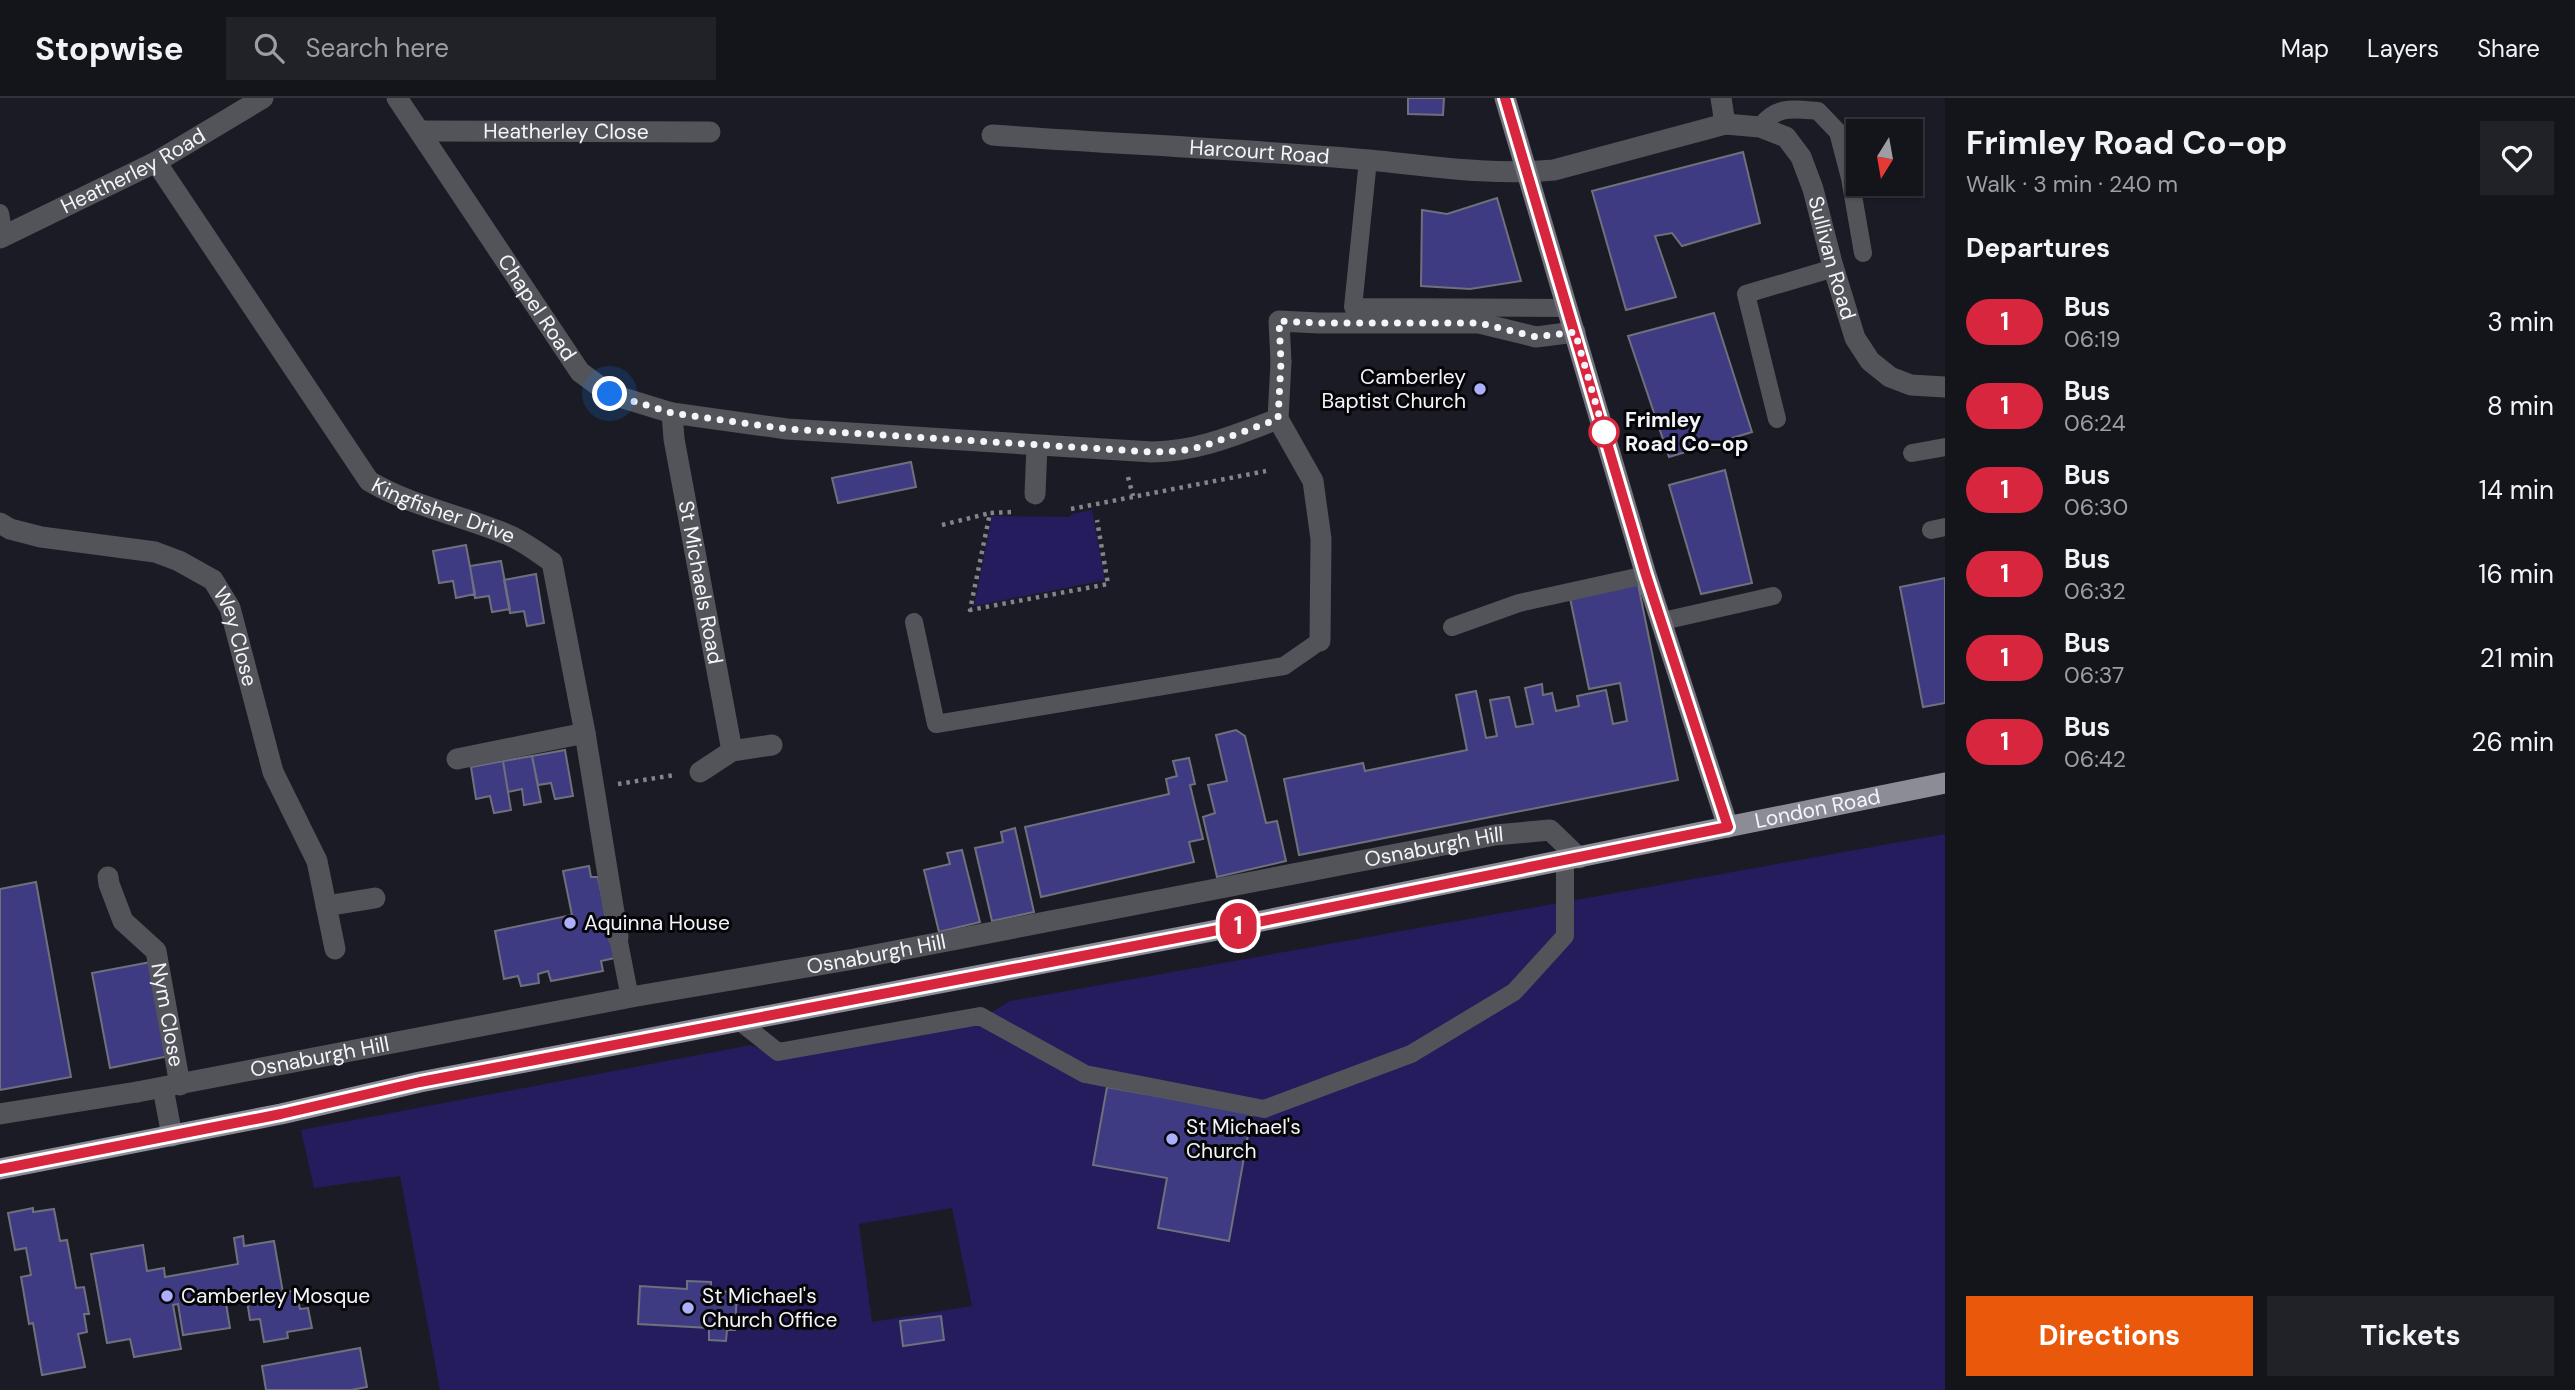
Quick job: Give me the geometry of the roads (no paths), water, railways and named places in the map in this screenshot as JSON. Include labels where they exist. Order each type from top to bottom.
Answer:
[{"type":"main road","points":[[1505,98],[1646,575],[1728,827]]},
{"type":"main road","name":"London Road","points":[[0,1169],[172,1136],[420,1082],[1208,932],[1945,783]]},
{"type":"street","name":"Heatherley Road","points":[[2,237],[156,162],[263,98]]},
{"type":"street","name":"Chapel Road","points":[[397,98],[580,372],[610,394],[672,413],[787,429],[1037,446],[1180,451],[1204,446],[1278,419]]},
{"type":"street","points":[[1721,98],[1725,124]]},
{"type":"street","name":"Sullivan Road","points":[[1526,173],[1554,170],[1725,124],[1760,127],[1786,137],[1801,157],[1813,189],[1855,338],[1870,361],[1890,377],[1911,385],[1945,387]]},
{"type":"street","name":"Heatherley Close","points":[[421,131],[710,132]]},
{"type":"street","name":"Harcourt Road","points":[[992,135],[1368,160],[1452,170],[1526,173]]},
{"type":"street","name":"Kingfisher Drive","points":[[156,162],[369,481],[421,505],[509,535],[552,562],[585,733],[618,937]]},
{"type":"street","points":[[1320,641],[1321,539],[1313,481],[1278,419],[1281,362],[1279,321],[1479,323],[1536,337],[1575,332]]},
{"type":"street","name":"St Michaels Road","points":[[672,413],[674,439],[732,751]]},
{"type":"street","points":[[1035,494],[1037,446]]},
{"type":"street","name":"Wey Close","points":[[0,523],[10,529],[41,537],[155,551],[213,580],[230,608],[273,772],[317,861],[335,949]]},
{"type":"street","points":[[457,759],[585,733]]},
{"type":"street","points":[[700,772],[732,751],[772,745]]},
{"type":"street","name":"Osnaburgh Hill","points":[[0,1114],[172,1087],[1495,835],[1550,830],[1572,859]]},
{"type":"street","name":"Nym Close","points":[[108,877],[123,921],[156,951],[172,1087]]},
{"type":"street","points":[[326,906],[375,898]]},
{"type":"street","points":[[172,1087],[172,1136]]},
{"type":"lane","points":[[1760,127],[1769,115],[1788,108],[1818,111],[1838,132],[1850,178],[1863,253]]},
{"type":"lane","points":[[1368,160],[1353,307],[1567,308]]},
{"type":"lane","points":[[0,213],[2,237]]},
{"type":"lane","points":[[1777,419],[1746,294],[1834,268]]},
{"type":"lane","points":[[1912,453],[1945,447]]},
{"type":"lane","points":[[1452,627],[1519,603],[1646,575]]},
{"type":"lane","points":[[1663,621],[1773,596]]},
{"type":"lane","points":[[914,622],[936,724],[1284,666],[1320,641]]},
{"type":"lane","points":[[739,1021],[778,1052],[980,1016],[1085,1074],[1264,1109],[1411,1054],[1514,992],[1565,936],[1572,859]]},
{"type":"lane","name":"Kingfisher Drive","points":[[618,937],[629,998]]},
{"type":"place","name":"Camberley Baptist Church","points":[[1480,389]]},
{"type":"place","name":"Frimley Road Co-op","points":[[1604,432]]},
{"type":"place","name":"Aquinna House","points":[[570,923]]},
{"type":"place","name":"St Michael's Church","points":[[1172,1139]]},
{"type":"place","name":"Camberley Mosque","points":[[167,1296]]},
{"type":"place","name":"St Michael's Church Office","points":[[688,1308]]}]
